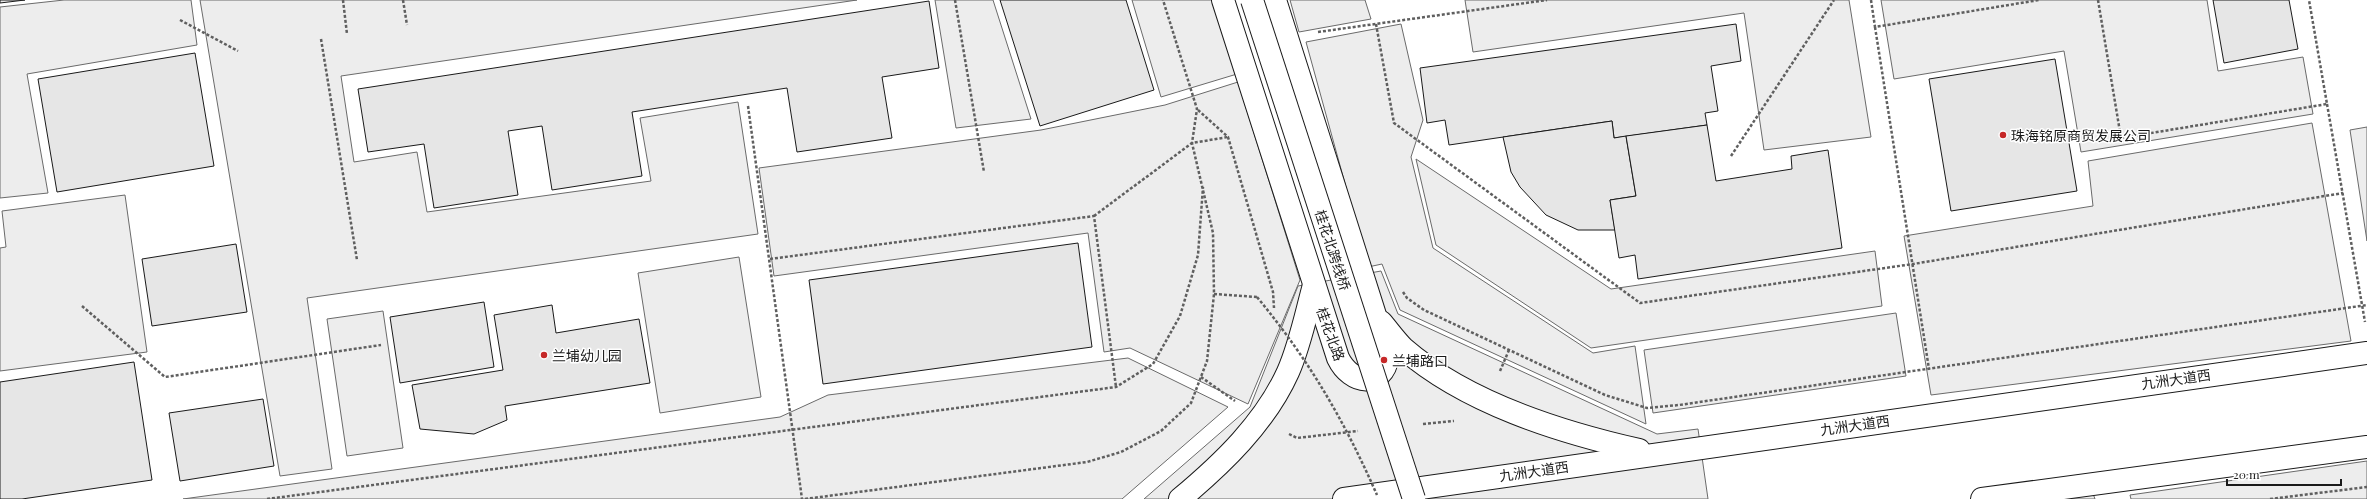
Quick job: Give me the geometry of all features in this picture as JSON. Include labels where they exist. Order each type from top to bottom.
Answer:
[{"type":"main road","name":"桂花北路","points":[[1223,0],[1314,284],[1344,369],[1352,376],[1362,379],[1381,374],[1386,367],[1388,356],[1275,0]]},
{"type":"main road","name":"桂花北跨线桥","points":[[1252,0],[1414,499]]},
{"type":"main road","points":[[1180,499],[1234,450],[1260,419],[1276,396],[1288,372],[1314,284]]},
{"type":"main road","points":[[1375,315],[1403,347],[1459,386],[1516,414],[1603,442],[1652,453]]},
{"type":"main road","name":"九洲大道西","points":[[1344,499],[1652,453],[2367,352]]},
{"type":"main road","points":[[1982,499],[2367,447]]},
{"type":"path","points":[[343,0],[347,34]]},
{"type":"path","points":[[403,0],[407,25]]},
{"type":"path","points":[[955,0],[984,172]]},
{"type":"path","points":[[805,499],[1087,462],[1121,452],[1161,431],[1191,403],[1207,361],[1214,294],[1212,233],[1192,143],[1197,109],[1163,0]]},
{"type":"path","points":[[1316,32],[1547,0]]},
{"type":"path","points":[[1731,156],[1834,0]]},
{"type":"path","points":[[1871,0],[1930,369]]},
{"type":"path","points":[[1875,27],[2039,0]]},
{"type":"path","points":[[2098,0],[2121,138],[2327,104]]},
{"type":"path","points":[[2310,0],[2366,328]]},
{"type":"path","points":[[180,20],[238,51]]},
{"type":"path","points":[[1376,24],[1394,123],[1640,303],[1913,264],[2343,194]]},
{"type":"path","points":[[1314,26],[1318,40]]},
{"type":"path","points":[[321,39],[357,260]]},
{"type":"path","points":[[748,106],[802,499]]},
{"type":"path","points":[[1197,109],[1228,137],[1273,292],[1274,318]]},
{"type":"path","points":[[770,259],[1094,216],[1192,143],[1228,137]]},
{"type":"path","points":[[267,499],[1116,387],[1153,364],[1180,316],[1198,255],[1202,186]]},
{"type":"path","points":[[1094,216],[1116,387]]},
{"type":"path","points":[[1399,288],[1407,298],[1424,310],[1604,395],[1647,408],[1665,407],[2367,305]]},
{"type":"path","points":[[1214,294],[1257,296],[1322,385],[1354,443],[1379,499]]},
{"type":"path","points":[[82,306],[165,377],[381,345]]},
{"type":"path","points":[[2270,499],[2367,487]]},
{"type":"shaded area","points":[[64,0],[191,0],[197,45],[27,74],[48,193],[0,198],[0,7]]},
{"type":"shaded area","points":[[200,0],[857,0],[341,76],[354,162],[417,152],[427,212],[651,181],[640,118],[738,102],[758,234],[307,298],[332,469],[280,476]]},
{"type":"shaded area","points":[[935,0],[993,0],[1031,119],[956,128]]},
{"type":"shaded area","points":[[1132,0],[1214,0],[1237,74],[1161,97]]},
{"type":"shaded area","points":[[1290,0],[1365,0],[1371,19],[1299,32]]},
{"type":"shaded area","points":[[1465,0],[1849,0],[1871,137],[1764,150],[1744,13],[1473,52]]},
{"type":"shaded area","points":[[1881,0],[2207,0],[2218,71],[2303,57],[2313,114],[2081,152],[2064,51],[1894,79]]},
{"type":"shaded area","points":[[1401,24],[1423,120],[1411,157],[1433,248],[1593,353],[1635,346],[1646,424],[1400,310],[1382,264],[1368,267],[1306,42]]},
{"type":"shaded area","points":[[1238,82],[1300,280],[1248,404],[1130,348],[1104,352],[1088,233],[774,276],[759,168],[1041,130],[1165,105]]},
{"type":"shaded area","points":[[2312,123],[2351,341],[1931,395],[1904,236],[2093,206],[2088,161]]},
{"type":"shaded area","points":[[2367,127],[2367,241],[2350,130]]},
{"type":"shaded area","points":[[1416,159],[1611,289],[1875,251],[1882,306],[1591,348],[1436,245]]},
{"type":"shaded area","points":[[125,195],[147,352],[0,371],[0,248],[6,247],[2,211]]},
{"type":"shaded area","points":[[739,257],[761,397],[660,413],[638,273]]},
{"type":"shaded area","name":"兰埔路口","points":[[1381,271],[1398,314],[1657,434],[1698,429],[1708,499],[1144,499],[1250,407],[1298,286]]},
{"type":"shaded area","points":[[383,311],[403,448],[347,456],[327,319]]},
{"type":"shaded area","points":[[1896,313],[1906,376],[1653,413],[1644,350]]},
{"type":"shaded area","points":[[1128,358],[1228,407],[1122,499],[183,499],[780,417],[828,395]]},
{"type":"shaded area","points":[[2367,461],[2367,499],[2131,499],[2130,495]]},
{"type":"shaded area","points":[[2092,491],[2095,499],[2034,499]]},
{"type":"building","points":[[0,0],[25,0],[0,3]]},
{"type":"building","points":[[1000,0],[1126,0],[1154,90],[1040,126]]},
{"type":"building","points":[[2213,0],[2289,0],[2298,49],[2224,63]]},
{"type":"building","points":[[929,1],[939,68],[882,77],[892,138],[797,152],[787,88],[632,112],[642,176],[552,190],[542,126],[508,131],[518,195],[434,208],[424,144],[368,152],[358,89]]},
{"type":"building","points":[[1736,24],[1741,61],[1711,66],[1718,111],[1705,113],[1707,125],[1614,138],[1612,121],[1449,145],[1445,120],[1427,123],[1420,68]]},
{"type":"building","points":[[195,53],[214,166],[57,192],[38,79]]},
{"type":"building","name":"珠海铭原商贸发展公司","points":[[2055,59],[2077,191],[1951,211],[1929,79]]},
{"type":"building","points":[[1612,121],[1614,138],[1626,136],[1636,196],[1610,200],[1615,230],[1578,230],[1546,215],[1520,187],[1511,172],[1503,137]]},
{"type":"building","points":[[1707,125],[1716,181],[1792,169],[1791,156],[1828,150],[1842,248],[1638,279],[1635,255],[1619,258],[1610,200],[1636,196],[1626,136]]},
{"type":"building","points":[[1078,243],[1092,347],[823,384],[809,280]]},
{"type":"building","points":[[236,244],[247,312],[152,326],[142,259]]},
{"type":"building","points":[[484,302],[494,367],[400,383],[390,317]]},
{"type":"building","points":[[552,305],[556,333],[639,319],[650,383],[505,406],[507,420],[474,434],[420,429],[412,385],[503,370],[494,315]]},
{"type":"building","points":[[134,362],[152,480],[22,499],[0,499],[0,382]]},
{"type":"building","points":[[263,399],[274,466],[180,481],[169,413]]},
{"type":"place","name":"珠海铭原商贸发展公司","points":[[2003,135]]},
{"type":"place","name":"兰埔幼儿园","points":[[544,355]]},
{"type":"place","name":"兰埔路口","points":[[1384,360]]}]
